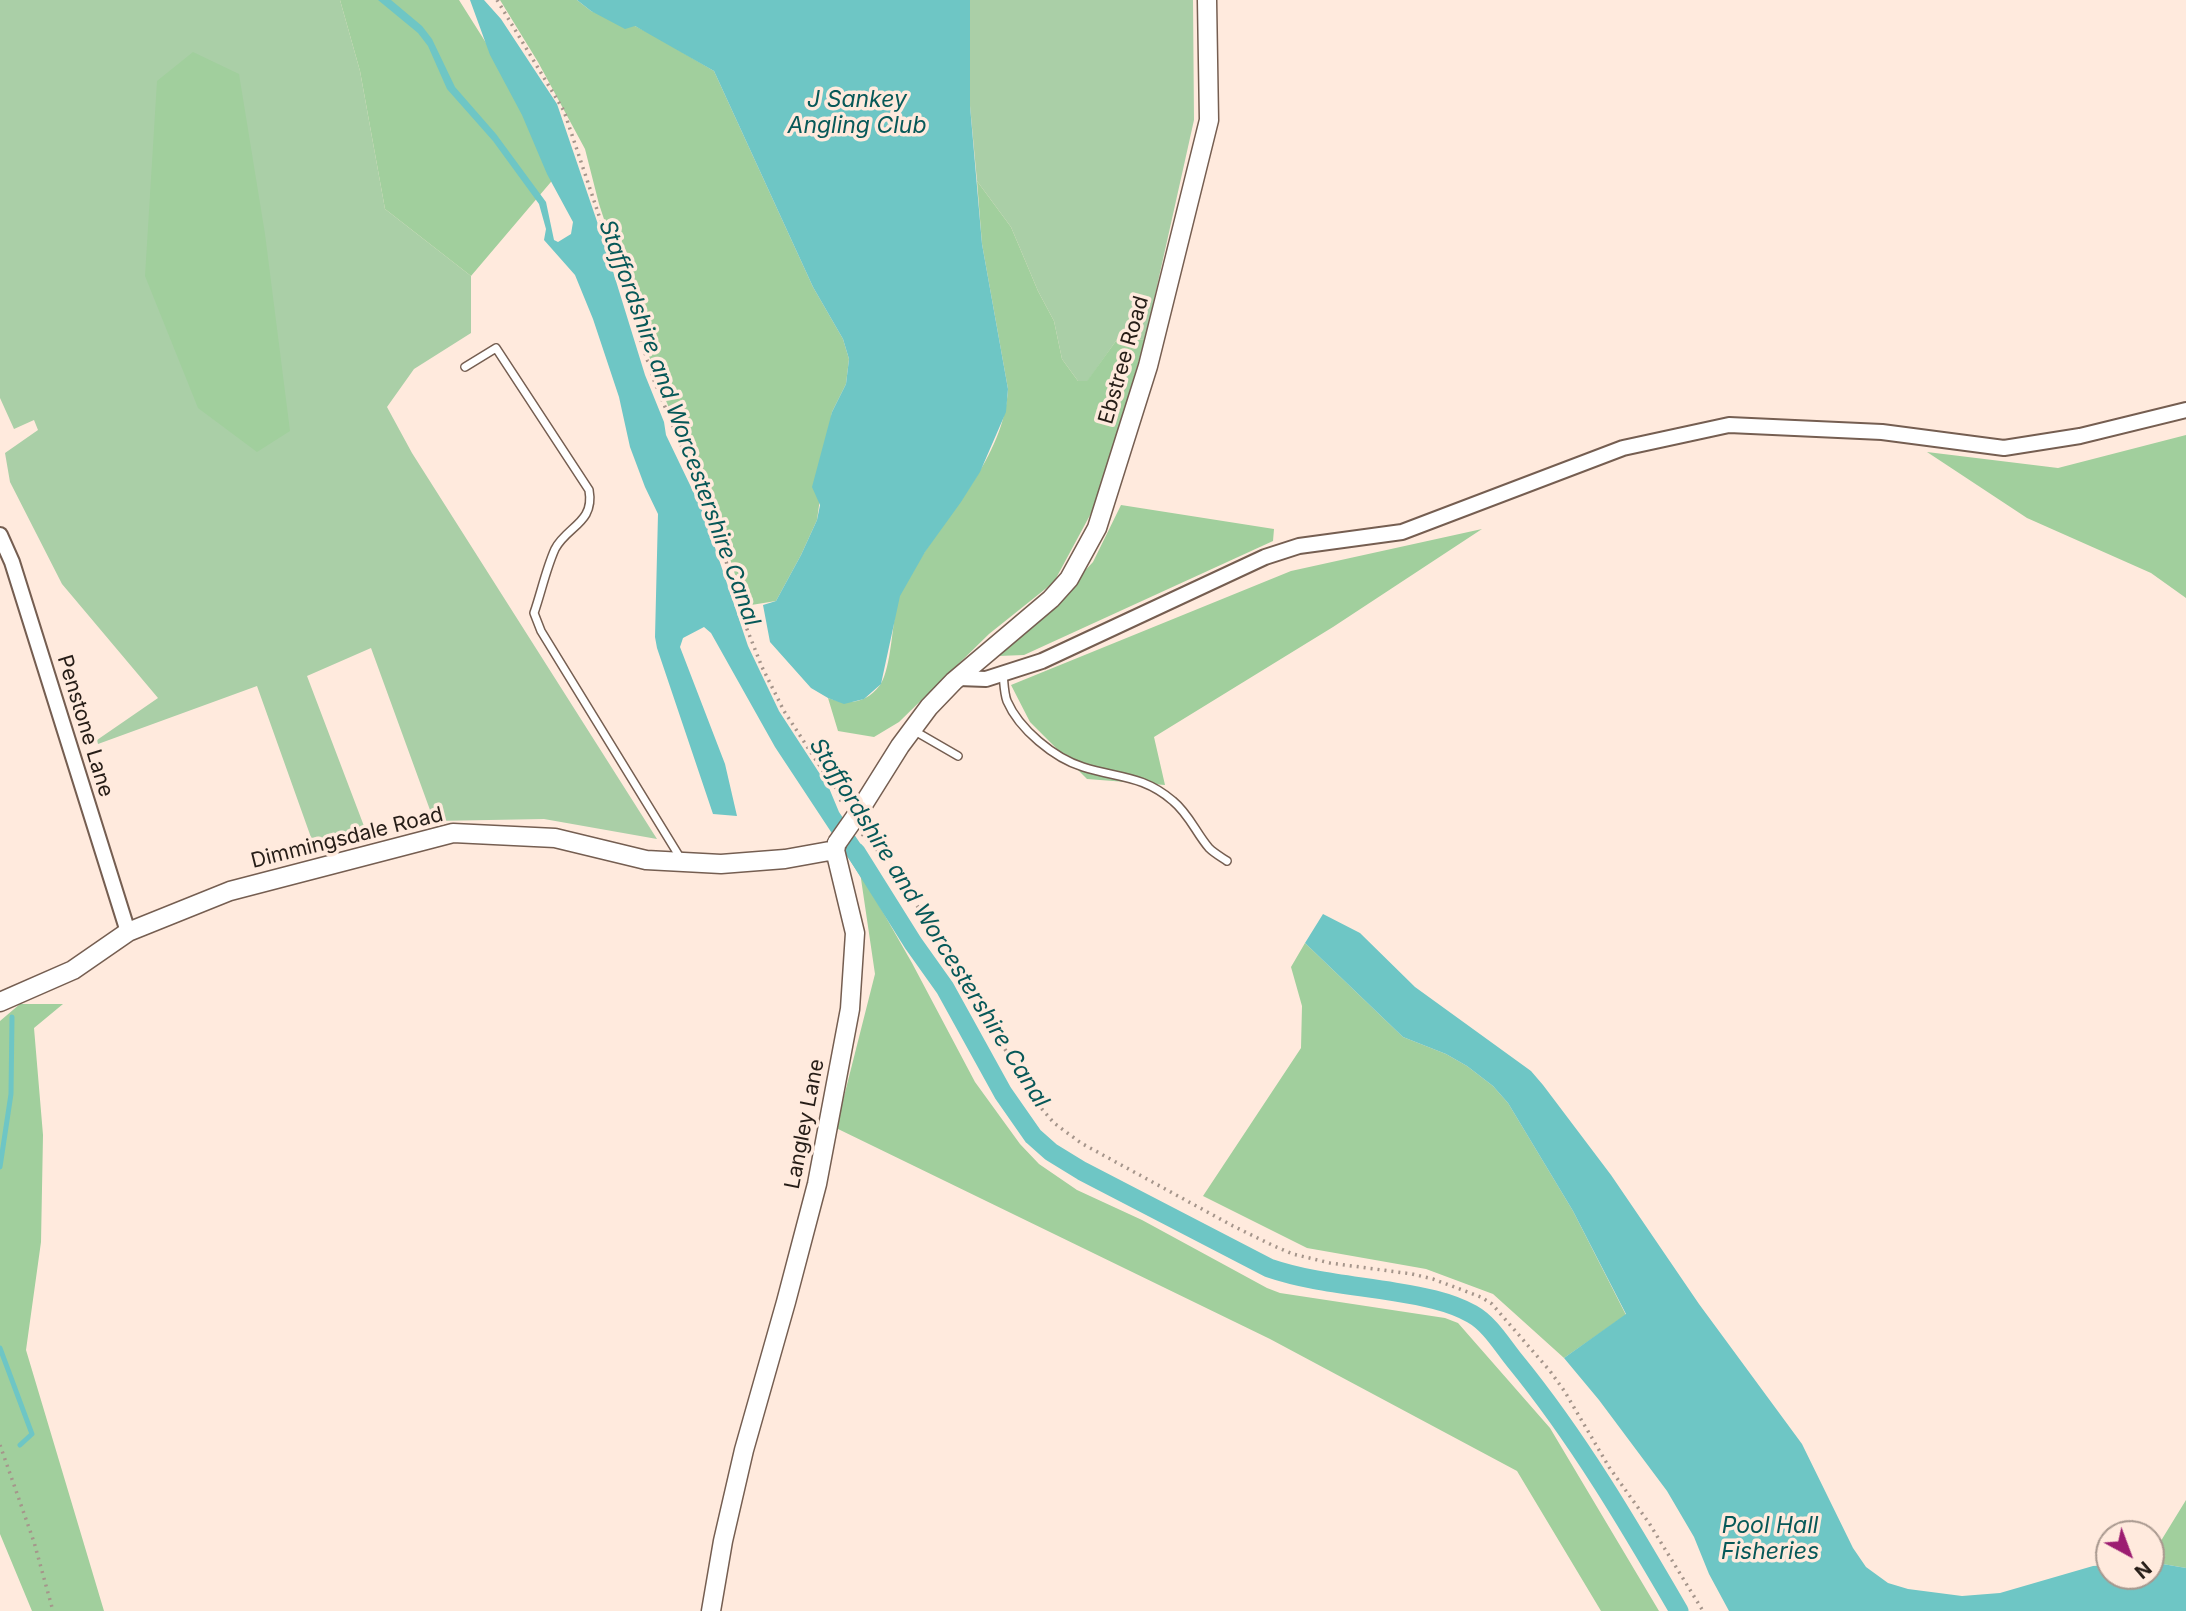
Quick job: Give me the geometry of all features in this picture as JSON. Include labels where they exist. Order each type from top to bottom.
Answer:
[{"type":"street","name":"Ebstree Road","points":[[959,678],[1051,599],[1069,579],[1097,528],[1148,366],[1209,120],[1207,0]]},
{"type":"street","points":[[836,847],[853,816],[912,729],[929,707],[959,678],[986,679],[1042,661],[1265,557],[1299,546],[1402,532],[1623,448],[1729,425],[1882,432],[2004,447],[2080,436],[2186,410]]},
{"type":"street","name":"Penstone Lane","points":[[0,535],[12,562],[128,932]]},
{"type":"street","name":"Dimmingsdale Road","points":[[0,1002],[73,970],[128,932],[230,891],[453,833],[555,838],[646,860],[721,864],[785,859],[836,847]]},
{"type":"street","name":"Langley Lane","points":[[711,1611],[723,1541],[744,1450],[817,1184],[850,1009],[855,933],[836,847]]},
{"type":"lane","points":[[465,367],[496,348],[589,490],[592,503],[584,518],[556,547],[534,613],[541,631],[683,862]]},
{"type":"lane","points":[[1003,673],[1006,699],[1012,710],[1030,733],[1053,753],[1083,767],[1140,780],[1152,787],[1174,801],[1211,850],[1227,861]]},
{"type":"lane","points":[[912,729],[958,756]]},
{"type":"path","points":[[497,0],[564,111],[655,383],[719,533],[741,614],[762,667],[784,711],[872,846],[894,868],[1041,1108],[1054,1123],[1105,1156],[1233,1226],[1293,1254],[1330,1263],[1412,1274],[1481,1297],[1492,1304],[1565,1392],[1609,1467],[1649,1523],[1703,1611]]},
{"type":"path","points":[[0,1445],[34,1542],[54,1611]]},
{"type":"green space","points":[[0,0],[340,0],[360,71],[385,209],[471,276],[471,333],[414,369],[387,407],[412,453],[657,839],[544,819],[434,821],[371,648],[307,676],[367,834],[313,843],[257,686],[98,744],[97,740],[158,698],[62,584],[10,482],[5,453],[38,430],[34,420],[14,429],[0,398]]},
{"type":"green space","points":[[340,0],[459,0],[517,92],[556,176],[471,276],[385,209],[360,71]]},
{"type":"green space","points":[[500,0],[577,0],[591,11],[653,35],[714,71],[813,287],[843,339],[849,359],[846,384],[832,412],[817,520],[776,601],[745,606],[718,521],[657,380],[599,204],[585,149],[538,62]]},
{"type":"green space","points":[[970,0],[1193,0],[1194,120],[1145,340],[1118,338],[1087,382],[1078,381],[1062,359],[1054,321],[1011,227],[977,181],[970,106]]},
{"type":"green space","points":[[193,52],[239,74],[265,234],[290,431],[257,452],[198,408],[145,276],[157,81]]},
{"type":"green space","points":[[977,181],[1011,227],[1054,321],[1062,359],[1078,381],[1087,381],[1118,338],[1145,340],[1096,504],[1054,582],[989,634],[899,722],[874,737],[838,731],[828,698],[843,702],[856,701],[869,696],[880,685],[887,667],[901,592],[986,461],[1004,414],[1008,389],[982,244]]},
{"type":"green space","points":[[2186,435],[2186,598],[2151,573],[2027,518],[1927,452],[2058,468]]},
{"type":"green space","points":[[1121,505],[1274,529],[1273,541],[1024,655],[998,656],[1044,614],[1093,562]]},
{"type":"green space","points":[[1482,529],[1333,627],[1154,737],[1165,785],[1087,779],[1030,722],[1011,685],[1291,571]]},
{"type":"green space","points":[[860,872],[975,1082],[1020,1144],[1039,1164],[1077,1190],[1142,1220],[1280,1293],[1445,1318],[1458,1323],[1550,1428],[1659,1611],[1601,1611],[1517,1471],[1270,1339],[836,1128],[875,974]]},
{"type":"green space","points":[[1305,943],[1403,1037],[1446,1054],[1467,1066],[1493,1086],[1508,1103],[1573,1211],[1626,1315],[1564,1358],[1493,1294],[1426,1269],[1307,1248],[1203,1196],[1301,1048],[1302,1006],[1291,967]]},
{"type":"green space","points":[[20,1004],[63,1004],[34,1028],[43,1135],[41,1242],[26,1350],[104,1611],[32,1611],[0,1534],[0,1021]]},
{"type":"green space","points":[[2186,1500],[2186,1568],[2165,1564],[2165,1534]]},
{"type":"water","points":[[378,0],[391,0],[422,26],[432,39],[455,87],[496,134],[546,202],[554,240],[558,242],[571,234],[573,222],[490,55],[470,0],[484,0],[501,19],[557,104],[645,375],[664,422],[666,435],[703,512],[748,646],[779,711],[829,788],[839,812],[866,852],[874,897],[775,747],[711,633],[704,627],[683,638],[680,647],[725,764],[737,816],[713,814],[657,648],[658,514],[630,447],[619,397],[575,275],[544,240],[546,229],[539,204],[493,141],[447,89],[428,46],[418,33]]},
{"type":"water","name":"J Sankey Angling Club","points":[[577,0],[970,0],[970,106],[982,244],[1008,389],[1006,412],[980,472],[925,552],[900,596],[881,684],[864,699],[844,704],[811,688],[770,642],[763,605],[776,601],[817,520],[820,505],[812,487],[832,412],[846,384],[849,359],[843,339],[813,287],[714,71],[635,26],[625,29],[591,11]]},
{"type":"water","name":"Pool Hall Fisheries","points":[[1323,914],[1360,933],[1415,987],[1531,1071],[1611,1175],[1699,1304],[1802,1444],[1853,1548],[1866,1567],[1888,1583],[1908,1589],[1962,1596],[2000,1593],[2095,1566],[2095,1590],[2165,1590],[2165,1564],[2186,1568],[2186,1611],[1729,1611],[1709,1574],[1694,1537],[1667,1491],[1564,1358],[1626,1314],[1573,1211],[1508,1103],[1493,1086],[1467,1066],[1446,1054],[1403,1037],[1305,943]]},
{"type":"waterway","name":"Staffordshire and Worcestershire Canal","points":[[856,852],[913,943],[945,988],[1003,1093],[1033,1136],[1051,1152],[1082,1171],[1269,1268],[1316,1280],[1434,1300],[1463,1309],[1478,1318],[1495,1335],[1560,1420],[1622,1514],[1679,1611]]},
{"type":"waterway","points":[[0,1167],[11,1094],[12,1017]]},
{"type":"waterway","points":[[0,1348],[32,1434],[20,1445]]}]
